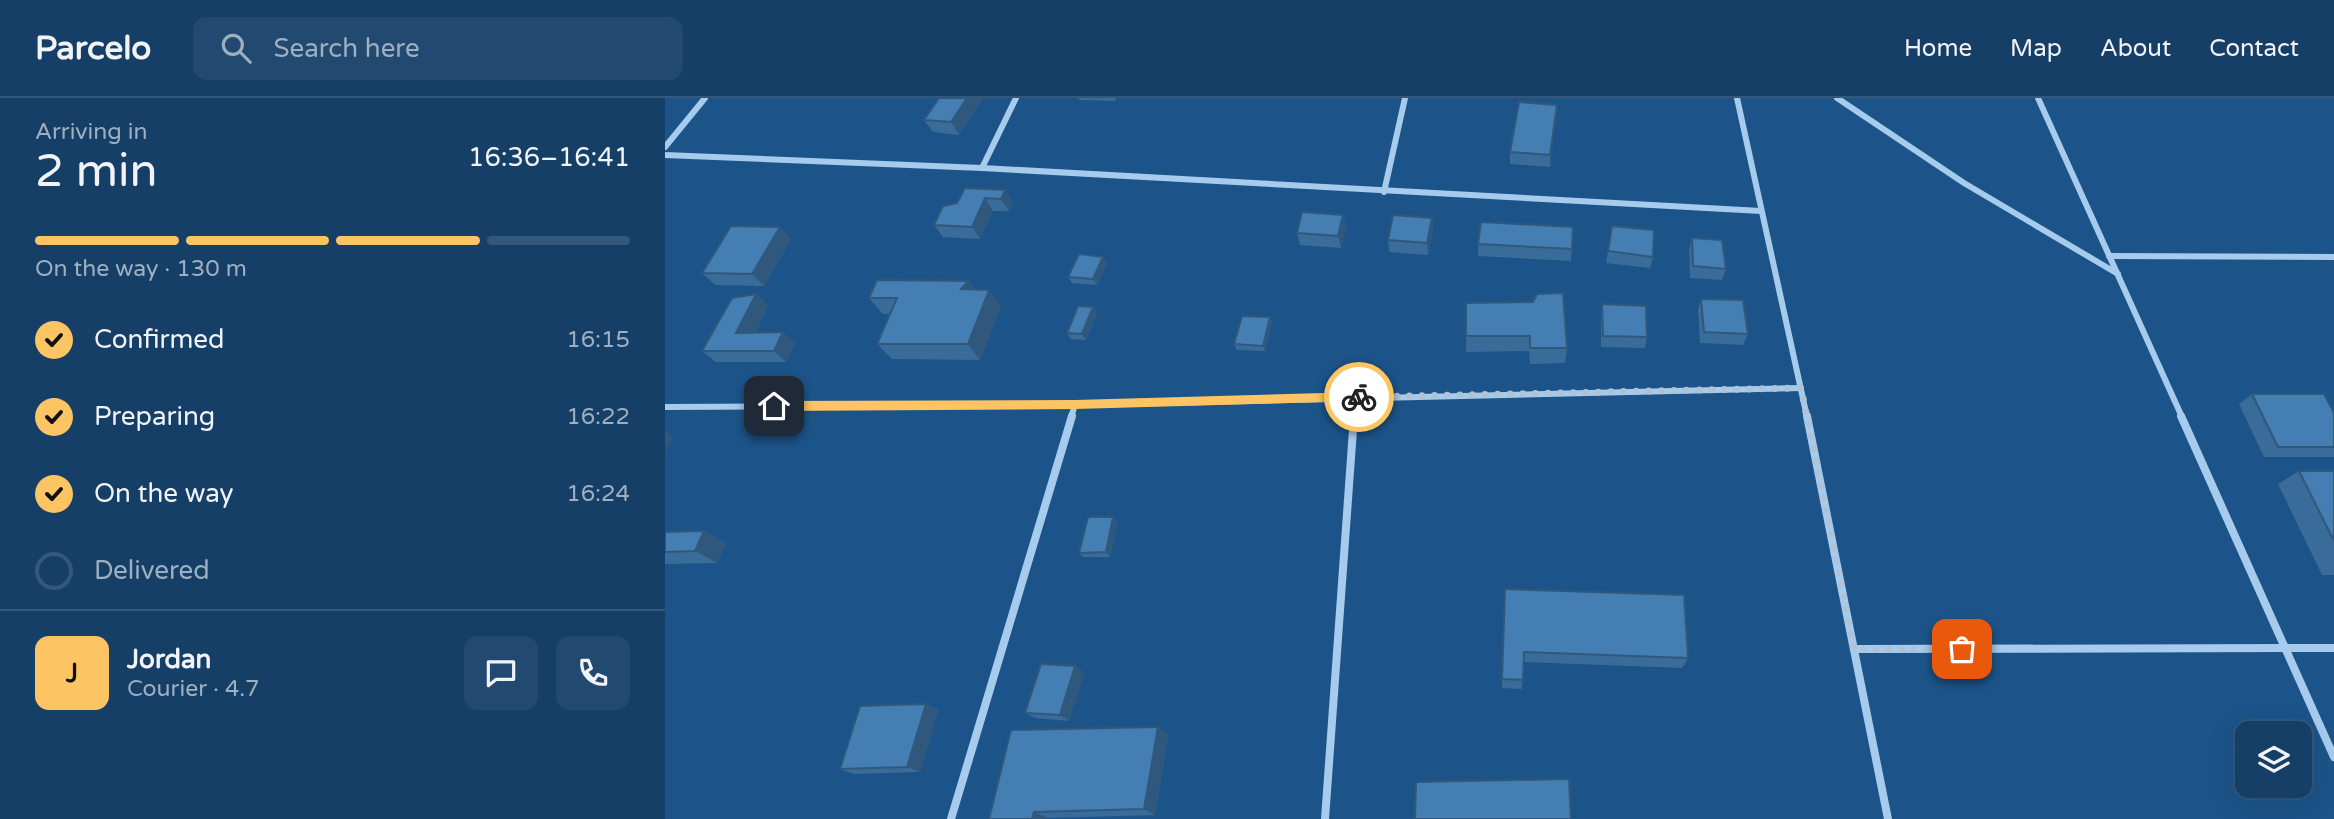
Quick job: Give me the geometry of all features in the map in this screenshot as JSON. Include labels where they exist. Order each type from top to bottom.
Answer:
[{"type":"street","points":[[665,148],[705,98]]},
{"type":"street","points":[[982,168],[1016,98]]},
{"type":"street","points":[[1384,192],[1405,98]]},
{"type":"street","points":[[1737,98],[1801,388],[1888,819]]},
{"type":"street","points":[[1837,98],[1965,183],[2119,274]]},
{"type":"street","points":[[2038,98],[2334,757]]},
{"type":"street","points":[[665,155],[982,168],[1761,211]]},
{"type":"street","points":[[2109,257],[2334,257]]},
{"type":"street","points":[[665,407],[1075,405],[1801,388]]},
{"type":"street","points":[[1325,819],[1355,397]]},
{"type":"street","points":[[951,819],[1075,405]]},
{"type":"street","points":[[1854,649],[2334,648]]},
{"type":"building","points":[[939,98],[967,98],[951,122],[924,120]]},
{"type":"building","points":[[1519,102],[1557,105],[1550,155],[1510,152]]},
{"type":"building","points":[[965,188],[1005,190],[1001,199],[985,198],[972,227],[934,225],[943,206],[957,203]]},
{"type":"building","points":[[1302,212],[1343,215],[1338,236],[1297,233]]},
{"type":"building","points":[[1393,215],[1432,218],[1427,243],[1388,240]]},
{"type":"building","points":[[1481,222],[1573,227],[1572,249],[1478,244]]},
{"type":"building","points":[[731,226],[780,227],[752,274],[702,273]]},
{"type":"building","points":[[1612,226],[1654,230],[1653,257],[1608,251]]},
{"type":"building","points":[[1692,238],[1722,240],[1726,269],[1693,266]]},
{"type":"building","points":[[1079,254],[1103,257],[1093,279],[1068,277]]},
{"type":"building","points":[[877,280],[968,281],[961,289],[989,290],[968,344],[877,344],[897,298],[869,298]]},
{"type":"building","points":[[1563,293],[1567,348],[1530,348],[1530,336],[1466,336],[1466,303],[1533,302],[1537,294]]},
{"type":"building","points":[[756,294],[736,333],[783,332],[774,351],[702,351],[732,298]]},
{"type":"building","points":[[1701,299],[1743,300],[1748,334],[1704,332]]},
{"type":"building","points":[[1602,304],[1646,306],[1647,337],[1603,336]]},
{"type":"building","points":[[1078,306],[1093,307],[1082,334],[1067,333]]},
{"type":"building","points":[[1242,316],[1270,317],[1263,346],[1234,344]]},
{"type":"building","points":[[2252,394],[2324,394],[2334,413],[2334,447],[2278,447]]},
{"type":"building","points":[[2299,471],[2334,471],[2334,541]]},
{"type":"building","points":[[1088,517],[1113,517],[1106,552],[1079,553]]},
{"type":"building","points":[[704,531],[695,551],[665,552],[665,532]]},
{"type":"building","points":[[1505,589],[1684,595],[1688,658],[1524,652],[1523,680],[1502,679]]},
{"type":"building","points":[[1041,664],[1075,666],[1060,715],[1025,713]]},
{"type":"building","points":[[926,704],[907,767],[840,769],[860,706]]},
{"type":"building","points":[[1158,727],[1144,809],[1034,812],[1032,819],[989,819],[1011,730]]},
{"type":"building","points":[[1569,779],[1571,819],[1415,819],[1416,782]]},
{"type":"way so far","points":[[1359,397],[1801,388],[1854,649],[1962,649]]},
{"type":"route","points":[[774,406],[1075,405],[1359,397]]}]
